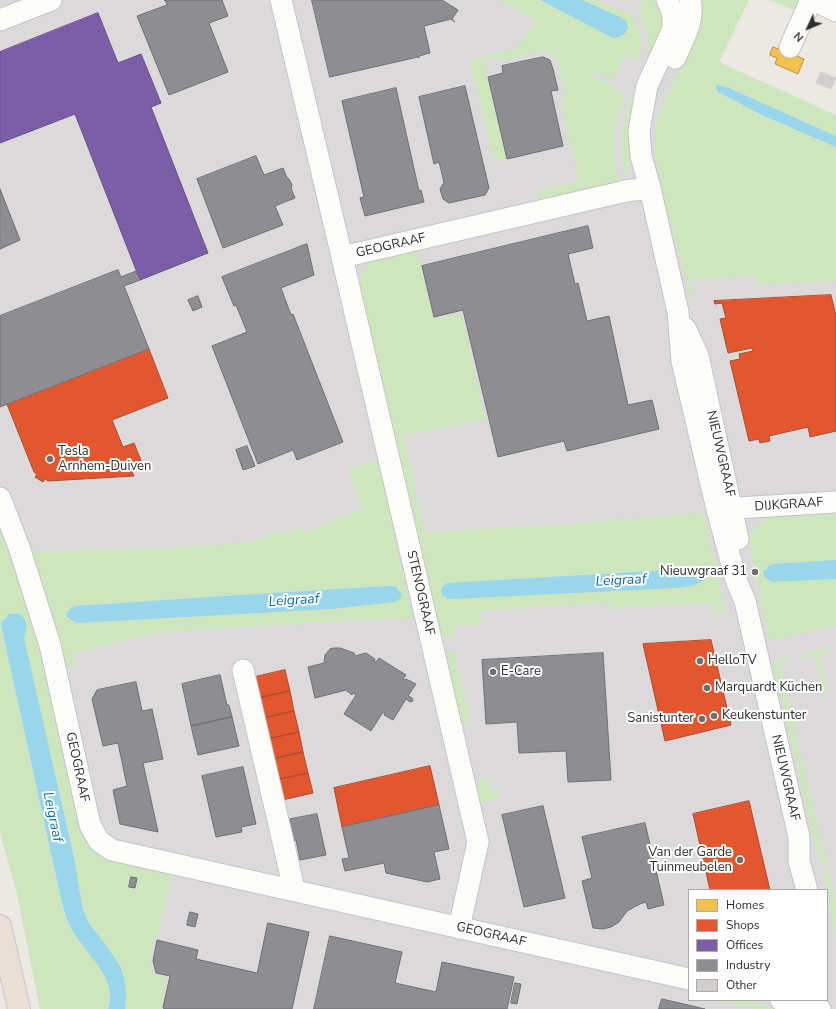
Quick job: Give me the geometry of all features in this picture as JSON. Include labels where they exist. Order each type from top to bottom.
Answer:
[{"type":"highway","points":[[0,926],[19,1009]]},
{"type":"street","points":[[0,20],[51,0]]},
{"type":"street","name":"GEOGRAAF","points":[[282,0],[342,257],[626,191],[650,188]]},
{"type":"street","name":"NIEUWGRAAF","points":[[667,0],[673,17],[673,26],[670,36],[647,86],[641,116],[641,156],[650,188],[678,312],[682,360],[725,509],[736,580],[745,601],[799,837],[799,861],[807,889]]},
{"type":"street","points":[[641,116],[658,91],[688,28],[692,11],[690,0]]},
{"type":"street","points":[[790,47],[812,0],[835,8]]},
{"type":"street","name":"STENOGRAAF","points":[[342,257],[478,842],[459,928]]},
{"type":"street","name":"GEOGRAAF","points":[[0,498],[19,547],[50,645],[90,825],[99,841],[112,850],[294,889],[459,928],[688,979]]},
{"type":"street","name":"DIJKGRAAF","points":[[725,509],[836,502]]},
{"type":"street","points":[[243,670],[294,889]]},
{"type":"street","name":"NIEUWGRAAF","points":[[799,837],[811,858],[817,884],[816,889]]},
{"type":"street","points":[[787,1001],[816,1006]]},
{"type":"shaded area","points":[[0,0],[726,0],[690,69],[836,139],[836,1009],[111,1009],[71,910],[0,593]]},
{"type":"green space","points":[[500,0],[599,0],[616,9],[630,14],[635,19],[640,30],[641,46],[639,60],[626,55],[612,79],[599,73],[594,74],[595,79],[600,79],[625,94],[614,137],[615,157],[620,181],[613,185],[593,191],[592,187],[582,189],[583,194],[544,203],[539,200],[537,191],[579,181],[561,104],[566,95],[557,61],[554,56],[544,51],[500,61],[498,57],[484,60],[507,159],[494,162],[469,60],[516,49],[535,21]]},
{"type":"green space","points":[[643,0],[659,0],[666,28],[647,62],[648,33],[639,11]]},
{"type":"green space","points":[[701,0],[749,0],[719,62],[836,115],[836,136],[729,88],[718,86],[718,92],[762,115],[836,147],[836,281],[756,285],[755,276],[690,280],[695,298],[691,297],[665,205],[654,151],[656,120],[699,29],[701,20]]},
{"type":"green space","points":[[770,0],[800,0],[802,14]]},
{"type":"green space","points":[[632,95],[636,97],[629,125],[630,165],[626,177],[621,144],[625,117]]},
{"type":"green space","points":[[417,249],[434,319],[461,313],[486,419],[404,436],[425,532],[556,525],[702,513],[704,515],[726,612],[714,614],[713,603],[611,609],[609,603],[480,611],[481,625],[455,626],[456,636],[444,637],[438,633],[358,287],[364,270],[369,264],[377,259]],"holes":[[[688,569],[705,573],[705,580],[693,586],[676,588],[443,595],[602,574]]]},
{"type":"green space","points":[[377,460],[396,539],[412,618],[158,633],[73,653],[76,665],[65,665],[30,552],[166,548],[249,543],[281,530],[283,535],[303,527],[304,532],[363,509],[348,470]],"holes":[[[374,591],[399,592],[341,608],[87,623],[151,601],[255,594]]]},
{"type":"green space","points":[[836,508],[836,626],[769,641],[749,543],[752,532],[763,521],[779,516],[779,511]]},
{"type":"green space","points":[[0,521],[29,613],[85,836],[172,873],[158,937],[155,937],[150,961],[154,974],[167,978],[162,1009],[125,1009],[125,981],[120,966],[88,922],[82,906],[75,863],[23,638],[27,624],[19,614],[16,614],[10,615],[3,619],[1,625],[61,899],[66,918],[71,928],[105,976],[109,986],[110,997],[108,1009],[40,1009],[17,894],[0,833]]},
{"type":"green space","points":[[828,648],[829,653],[819,655],[829,695],[825,696],[815,656],[806,658],[804,653]]},
{"type":"green space","points":[[454,649],[470,725],[464,725],[461,723],[445,660],[448,653]]},
{"type":"green space","points":[[789,657],[790,662],[780,664],[827,865],[822,866],[813,836],[772,661]]},
{"type":"green space","points":[[482,779],[489,779],[490,790],[499,791],[499,798],[479,804],[477,788]]},
{"type":"green space","points":[[829,870],[836,902],[836,938],[828,897],[828,889],[826,889],[823,871]]},
{"type":"green space","points":[[718,1001],[748,1001],[781,1009],[756,1009]]},
{"type":"water","points":[[540,0],[582,0],[620,17],[626,21],[628,27],[623,35],[613,38]]},
{"type":"water","points":[[717,85],[729,88],[836,136],[836,147],[762,115],[718,92],[716,88]]},
{"type":"water","points":[[836,560],[836,579],[771,582],[764,577],[763,570],[766,570],[769,565],[773,564]]},
{"type":"water","name":"Leigraaf","points":[[688,569],[705,573],[705,580],[693,586],[676,588],[454,599],[448,599],[442,595],[441,589],[447,583]]},
{"type":"water","name":"Leigraaf","points":[[389,586],[396,587],[399,592],[401,591],[401,598],[395,602],[332,609],[76,623],[67,618],[66,612],[77,606]]},
{"type":"water","name":"Leigraaf","points":[[7,614],[19,614],[26,622],[24,638],[75,863],[82,906],[88,922],[120,966],[125,981],[125,1009],[108,1009],[110,997],[109,986],[105,976],[77,938],[66,918],[1,625],[2,621],[8,616]]},
{"type":"building: Homes","points":[[773,47],[804,59],[798,74],[775,64],[777,58],[770,55]]},
{"type":"building: Shops","points":[[831,295],[836,316],[836,431],[810,437],[808,427],[769,436],[770,441],[760,443],[759,439],[749,441],[730,361],[740,359],[739,354],[753,351],[752,348],[728,353],[720,319],[726,318],[722,303],[715,304],[714,301]]},
{"type":"building: Shops","points":[[149,349],[168,398],[112,420],[123,447],[134,443],[142,463],[130,468],[134,476],[48,481],[45,479],[43,482],[35,477],[37,474],[34,472],[7,404]]},
{"type":"building: Shops","points":[[711,640],[731,725],[665,741],[643,644]]},
{"type":"building: Shops","points":[[285,670],[290,691],[259,698],[255,677]]},
{"type":"building: Shops","points":[[290,691],[294,711],[264,718],[259,698]]},
{"type":"building: Shops","points":[[294,711],[299,732],[268,739],[264,718]]},
{"type":"building: Shops","points":[[299,732],[303,752],[273,759],[268,739]]},
{"type":"building: Shops","points":[[303,752],[308,773],[277,780],[273,759]]},
{"type":"building: Shops","points":[[430,766],[439,805],[342,827],[334,788]]},
{"type":"building: Shops","points":[[308,773],[313,793],[282,800],[277,780]]},
{"type":"building: Shops","points":[[749,801],[770,889],[710,889],[693,814]]},
{"type":"building: Offices","points":[[98,13],[118,63],[141,54],[161,103],[151,107],[208,253],[140,280],[75,114],[0,143],[0,52]]},
{"type":"building: Industry","points":[[165,0],[222,0],[228,16],[209,23],[228,72],[169,95],[137,16],[167,5]]},
{"type":"building: Industry","points":[[312,0],[442,0],[458,10],[452,19],[455,22],[451,19],[424,26],[430,53],[419,56],[419,58],[330,77]]},
{"type":"building: Industry","points":[[543,57],[550,60],[558,90],[551,91],[563,146],[507,159],[488,77],[503,73],[502,66]]},
{"type":"building: Industry","points":[[465,86],[489,188],[485,195],[449,203],[443,199],[440,189],[444,182],[439,162],[434,164],[419,97]]},
{"type":"building: Industry","points":[[396,88],[419,191],[421,190],[424,202],[365,216],[360,198],[364,197],[342,101]]},
{"type":"building: Industry","points":[[256,156],[264,175],[283,168],[292,185],[291,188],[295,198],[275,206],[283,225],[223,248],[197,179]]},
{"type":"building: Industry","points":[[0,189],[20,240],[0,249]]},
{"type":"building: Industry","points":[[588,226],[593,248],[568,254],[575,284],[578,283],[587,321],[609,316],[628,405],[652,400],[659,429],[567,451],[564,441],[498,457],[463,310],[434,317],[422,266]]},
{"type":"building: Industry","points":[[307,244],[314,275],[281,288],[291,315],[293,314],[343,442],[297,460],[293,450],[258,464],[212,346],[247,332],[222,277]]},
{"type":"building: Industry","points":[[118,270],[121,277],[136,271],[140,280],[124,286],[149,349],[0,407],[0,316]]},
{"type":"building: Industry","points":[[198,296],[202,307],[193,311],[188,300]]},
{"type":"building: Industry","points":[[247,446],[255,466],[243,470],[236,450]]},
{"type":"building: Industry","points":[[340,648],[354,653],[355,656],[366,653],[375,659],[374,661],[376,662],[379,658],[406,675],[403,679],[416,684],[408,696],[412,698],[413,701],[410,702],[406,699],[393,720],[384,715],[385,713],[383,712],[371,731],[344,714],[356,695],[353,693],[352,695],[346,690],[315,698],[308,667],[324,663],[325,655],[330,649]]},
{"type":"building: Industry","points":[[603,653],[611,780],[568,782],[566,751],[519,753],[517,722],[486,724],[482,660]]},
{"type":"building: Industry","points":[[220,675],[227,705],[229,705],[232,717],[191,726],[182,684]]},
{"type":"building: Industry","points":[[136,682],[142,711],[152,709],[163,759],[143,763],[158,832],[120,824],[113,790],[127,786],[118,743],[103,746],[92,699],[97,690]]},
{"type":"building: Industry","points":[[232,717],[239,746],[198,755],[191,726]]},
{"type":"building: Industry","points":[[243,767],[256,824],[241,827],[242,832],[216,837],[202,776]]},
{"type":"building: Industry","points":[[439,805],[449,849],[434,852],[440,879],[427,882],[386,873],[384,863],[345,871],[342,859],[349,858],[342,827]]},
{"type":"building: Industry","points":[[543,806],[565,898],[524,907],[502,815]]},
{"type":"building: Industry","points":[[317,814],[326,855],[300,860],[296,840],[291,841],[286,820]]},
{"type":"building: Industry","points":[[645,823],[664,905],[648,909],[646,902],[627,911],[619,922],[611,927],[603,929],[593,928],[582,881],[592,878],[582,837]]},
{"type":"building: Industry","points":[[131,877],[137,878],[135,888],[129,887]]},
{"type":"building: Industry","points":[[190,912],[198,914],[195,927],[187,925]]},
{"type":"building: Industry","points":[[268,923],[309,932],[292,1009],[164,1009],[163,1007],[170,976],[156,973],[153,961],[157,940],[198,950],[196,959],[257,973]]},
{"type":"building: Industry","points":[[330,936],[402,952],[395,983],[436,992],[442,962],[514,977],[507,1009],[314,1009]]},
{"type":"building: Industry","points":[[515,983],[521,984],[517,1004],[511,1003]]},
{"type":"building: Industry","points":[[662,999],[705,1009],[659,1009]]},
{"type":"building: Other","points":[[821,72],[836,78],[831,89],[816,83]]},
{"type":"place","name":"Tesla Arnhem-Duiven","points":[[50,459]]},
{"type":"place","name":"Nieuwgraaf 31","points":[[755,572]]},
{"type":"place","name":"HelloTV","points":[[700,661]]},
{"type":"place","name":"E-Care","points":[[493,672]]},
{"type":"place","name":"Marquardt Küchen","points":[[707,688]]},
{"type":"place","name":"Keukenstunter","points":[[714,716]]},
{"type":"place","name":"Sanistunter","points":[[702,719]]},
{"type":"place","name":"Van der Garde Tuinmeubelen","points":[[740,860]]}]
